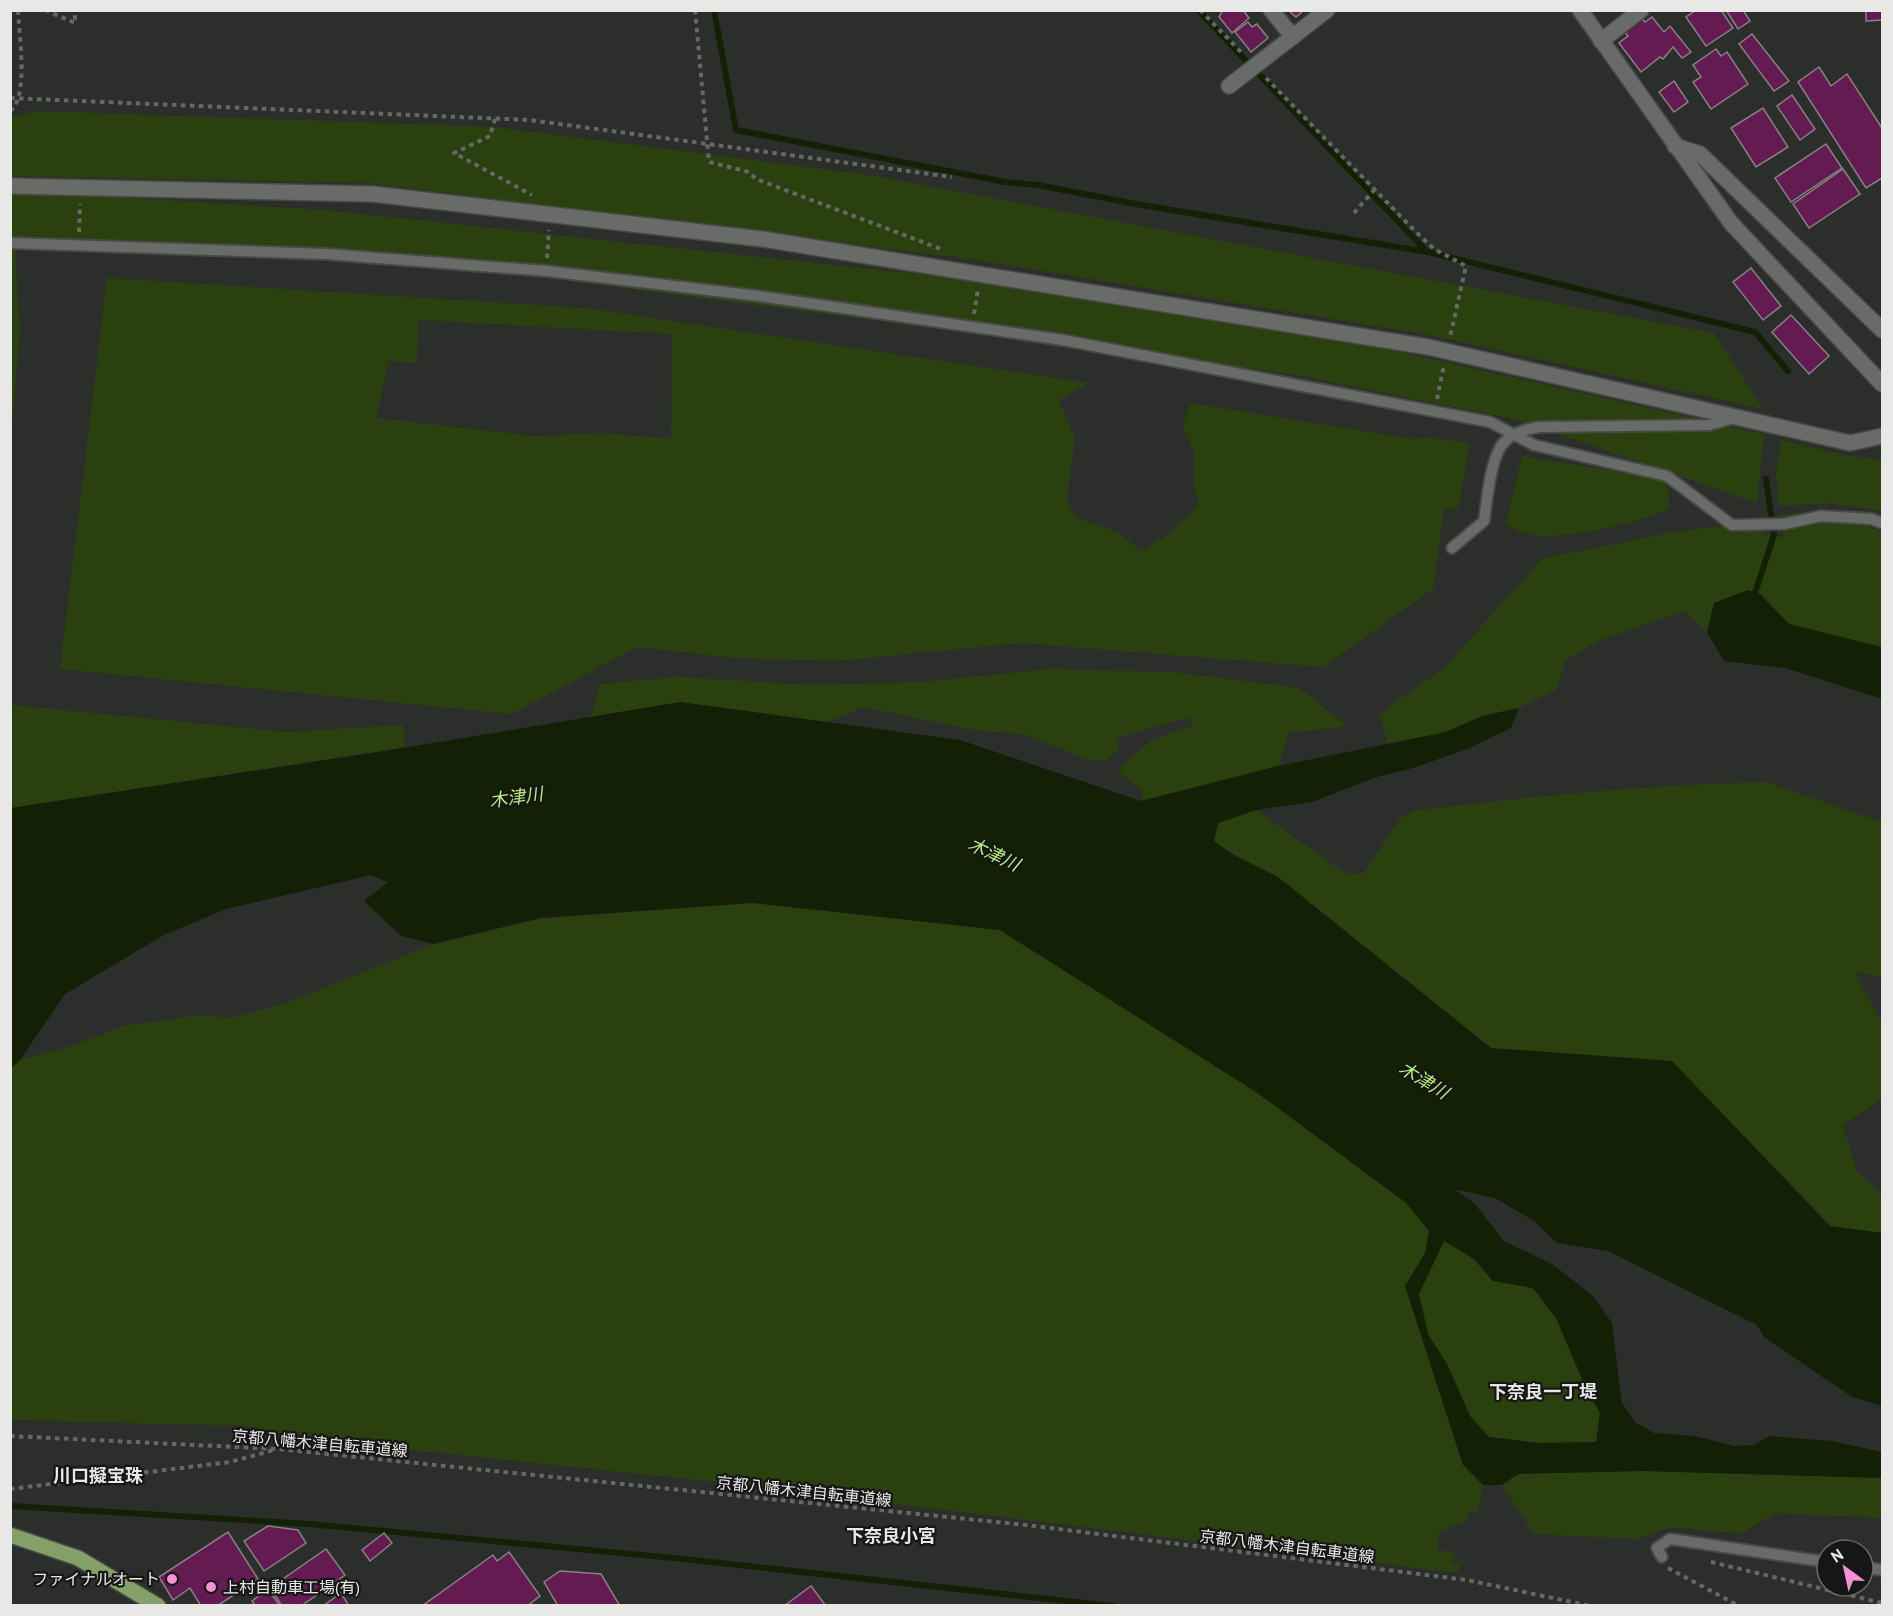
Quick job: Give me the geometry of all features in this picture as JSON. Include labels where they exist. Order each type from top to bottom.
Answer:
[{"type":"main road","points":[[10,1535],[78,1558],[158,1605]]},
{"type":"street","points":[[1271,10],[1293,37]]},
{"type":"street","points":[[1229,86],[1327,10]]},
{"type":"street","points":[[1580,10],[1731,223],[1882,384]]},
{"type":"street","points":[[1601,41],[1641,10]]},
{"type":"street","points":[[1675,146],[1700,154],[1882,330]]},
{"type":"street","points":[[10,186],[373,194],[762,239],[980,272],[1428,347],[1850,443],[1882,436]]},
{"type":"lane","points":[[10,243],[326,254],[547,271],[759,296],[1063,340],[1479,420],[1534,445],[1667,476],[1732,525],[1784,524],[1821,516],[1872,519],[1882,523]]},
{"type":"lane","points":[[1452,548],[1484,521],[1491,479],[1501,445],[1521,430],[1539,427],[1709,425],[1737,417]]},
{"type":"lane","points":[[1662,1557],[1657,1548],[1670,1539],[1815,1560]]},
{"type":"path","points":[[10,111],[19,98],[22,82],[18,10]]},
{"type":"path","points":[[45,10],[75,23],[75,10]]},
{"type":"path","points":[[695,10],[709,162],[749,172],[756,179],[942,249]]},
{"type":"path","points":[[1200,10],[1434,249],[1466,266]]},
{"type":"path","points":[[10,98],[530,120],[952,177]]},
{"type":"path","points":[[495,119],[490,136],[454,153],[546,202],[550,213],[547,271]]},
{"type":"path","points":[[78,245],[81,187]]},
{"type":"path","points":[[1354,213],[1375,189]]},
{"type":"path","points":[[972,327],[980,272]]},
{"type":"path","name":"京都八幡木津自転車道線","points":[[10,1436],[278,1449],[1026,1525],[1467,1580],[1591,1605]]},
{"type":"path","points":[[10,1489],[230,1462],[278,1449]]},
{"type":"path","points":[[1662,1557],[1665,1567],[1739,1605]]},
{"type":"path","points":[[1705,1560],[1882,1603]]},
{"type":"green space","points":[[37,111],[493,127],[869,175],[1714,333],[1763,409],[1435,336],[977,260],[368,183],[11,176],[10,117]]},
{"type":"green space","points":[[11,193],[66,194],[325,210],[991,282],[1261,321],[1764,434],[1757,503],[1518,420],[1296,375],[539,277],[69,242],[11,241]]},
{"type":"green space","points":[[10,246],[15,246],[20,331],[11,437]]},
{"type":"green space","points":[[107,278],[585,308],[1089,383],[1059,400],[1075,438],[1067,501],[1077,518],[1118,532],[1141,551],[1166,536],[1199,504],[1193,481],[1195,454],[1183,426],[1190,403],[1411,439],[1428,438],[1470,443],[1458,509],[1444,509],[1433,589],[1323,667],[1021,643],[837,661],[735,658],[637,647],[512,714],[60,669]],"holes":[[[419,320],[672,334],[671,439],[603,433],[534,436],[376,418],[389,361],[417,363]]]},
{"type":"green space","points":[[1781,440],[1844,455],[1882,460],[1882,511],[1830,503],[1779,506],[1776,476]]},
{"type":"green space","points":[[1522,456],[1664,480],[1669,494],[1669,509],[1639,520],[1601,529],[1546,536],[1525,533],[1505,525]]},
{"type":"green space","points":[[1817,511],[1861,522],[1882,533],[1882,647],[1789,624],[1760,594],[1714,603],[1707,632],[1684,611],[1598,641],[1566,660],[1556,690],[1519,708],[1482,716],[1446,732],[1388,744],[1380,716],[1395,702],[1443,669],[1542,559],[1669,533],[1754,521],[1765,535],[1784,537],[1779,515]]},
{"type":"green space","points":[[1050,669],[1171,672],[1299,688],[1347,726],[1289,733],[1278,766],[1141,801],[1143,791],[1117,770],[1152,740],[1193,725],[1190,717],[1116,738],[1119,748],[1107,761],[1088,760],[1027,735],[968,729],[864,707],[828,722],[680,702],[591,717],[600,684],[678,677],[811,685],[922,682]]},
{"type":"green space","points":[[11,705],[287,732],[403,725],[405,747],[11,808]]},
{"type":"green space","points":[[1766,782],[1882,822],[1882,977],[1855,972],[1882,1023],[1882,1099],[1843,1125],[1857,1172],[1882,1194],[1882,1233],[1831,1226],[1672,1062],[1491,1048],[1278,877],[1232,854],[1214,841],[1218,823],[1256,810],[1345,873],[1363,874],[1400,819],[1413,811],[1589,792]]},
{"type":"green space","points":[[752,903],[1000,930],[1256,1092],[1405,1202],[1430,1231],[1425,1253],[1405,1286],[1463,1464],[1483,1485],[1478,1511],[1470,1512],[1467,1521],[1439,1532],[1438,1549],[1456,1554],[1452,1562],[1460,1563],[1458,1573],[717,1482],[335,1442],[246,1426],[11,1420],[10,1068],[20,1060],[71,1046],[124,1026],[200,1015],[231,1018],[286,1003],[434,944],[540,919]]},
{"type":"green space","points":[[1444,1241],[1474,1259],[1493,1281],[1533,1288],[1556,1318],[1582,1379],[1600,1413],[1597,1442],[1538,1443],[1489,1437],[1470,1416],[1447,1364],[1428,1334],[1419,1294]]},
{"type":"green space","points":[[1643,1471],[1882,1478],[1882,1518],[1775,1513],[1740,1534],[1670,1527],[1637,1539],[1534,1534],[1502,1485],[1518,1474]]},
{"type":"water","points":[[1748,590],[1760,594],[1789,624],[1882,647],[1882,699],[1785,668],[1724,661],[1707,632],[1714,603]]},
{"type":"water","name":"木津川","points":[[680,702],[960,740],[1141,801],[1278,766],[1446,732],[1482,716],[1519,708],[1511,728],[1470,748],[1413,768],[1377,777],[1312,802],[1256,810],[1218,823],[1214,841],[1232,854],[1278,877],[1491,1048],[1672,1061],[1830,1226],[1882,1233],[1882,1406],[1852,1397],[1764,1337],[1757,1325],[1608,1251],[1557,1243],[1534,1221],[1495,1198],[1454,1189],[1474,1203],[1504,1241],[1552,1264],[1592,1295],[1612,1323],[1622,1403],[1635,1422],[1654,1433],[1695,1436],[1735,1446],[1754,1445],[1769,1436],[1832,1441],[1882,1452],[1882,1478],[1643,1471],[1518,1474],[1502,1485],[1483,1485],[1463,1465],[1405,1286],[1425,1253],[1429,1231],[1405,1202],[1256,1092],[1000,930],[752,903],[540,918],[434,944],[401,936],[364,901],[388,882],[371,875],[226,909],[164,935],[65,994],[20,1060],[11,1068],[11,808],[378,752]],"holes":[[[1444,1241],[1474,1259],[1493,1281],[1533,1288],[1556,1318],[1582,1379],[1600,1413],[1596,1442],[1538,1443],[1489,1437],[1470,1416],[1447,1364],[1428,1334],[1419,1294]]]},
{"type":"building","points":[[1223,10],[1243,10],[1249,18],[1232,33],[1219,17]]},
{"type":"building","points":[[1288,10],[1304,10],[1296,17]]},
{"type":"building","points":[[1696,10],[1721,10],[1733,28],[1706,46],[1686,17]]},
{"type":"building","points":[[1726,10],[1743,10],[1750,21],[1738,29]]},
{"type":"building","points":[[1866,10],[1882,10],[1882,20],[1866,21]]},
{"type":"building","points":[[1641,17],[1645,22],[1652,17],[1664,32],[1670,26],[1691,52],[1682,58],[1673,47],[1663,59],[1660,57],[1641,72],[1619,43],[1628,36],[1624,31]]},
{"type":"building","points":[[1248,22],[1252,27],[1257,24],[1268,38],[1251,52],[1235,32]]},
{"type":"building","points":[[1752,34],[1789,81],[1774,91],[1739,44]]},
{"type":"building","points":[[1716,49],[1721,56],[1727,52],[1748,84],[1711,109],[1693,82],[1701,77],[1693,65]]},
{"type":"building","points":[[1819,67],[1831,86],[1847,74],[1882,128],[1882,178],[1866,188],[1798,82]]},
{"type":"building","points":[[1674,81],[1688,102],[1674,112],[1659,92]]},
{"type":"building","points":[[1792,95],[1815,129],[1800,140],[1777,106]]},
{"type":"building","points":[[1763,108],[1788,147],[1756,167],[1731,128]]},
{"type":"building","points":[[1826,144],[1842,168],[1791,202],[1775,178]]},
{"type":"building","points":[[1843,169],[1860,194],[1809,228],[1793,204]]},
{"type":"building","points":[[1751,268],[1781,306],[1763,320],[1733,282]]},
{"type":"building","points":[[1791,315],[1829,356],[1809,374],[1772,332]]},
{"type":"building","points":[[268,1526],[298,1530],[306,1543],[264,1571],[244,1541]]},
{"type":"building","points":[[228,1532],[258,1579],[217,1606],[201,1606],[190,1588],[173,1600],[159,1577]]},
{"type":"building","points":[[384,1533],[392,1543],[370,1561],[362,1550]]},
{"type":"building","points":[[326,1549],[345,1575],[301,1606],[282,1606],[270,1588]]},
{"type":"building","points":[[509,1552],[540,1596],[527,1606],[422,1606],[493,1555],[497,1561]]},
{"type":"building","points":[[560,1571],[601,1574],[620,1606],[558,1606],[544,1582]]},
{"type":"building","points":[[811,1586],[826,1606],[784,1606]]},
{"type":"building","points":[[268,1589],[280,1606],[255,1606],[252,1601]]},
{"type":"building","points":[[341,1593],[349,1606],[323,1606]]},
{"type":"waterway","points":[[714,10],[736,130],[1005,182],[1038,185],[1141,205],[1428,252],[1755,332],[1788,371]]},
{"type":"waterway","points":[[1198,10],[1427,252]]},
{"type":"waterway","points":[[1753,599],[1774,535],[1766,479]]},
{"type":"waterway","points":[[10,1506],[309,1524],[674,1558],[1113,1606]]},
{"type":"place","name":"ファイナルオート","points":[[172,1579]]},
{"type":"place","name":"上村自動車工場(有)","points":[[211,1587]]},
{"type":"district","name":"下奈良一丁堤","points":[[1543,1391]]},
{"type":"district","name":"川口擬宝珠","points":[[98,1475]]},
{"type":"district","name":"下奈良小宮","points":[[891,1535]]}]
